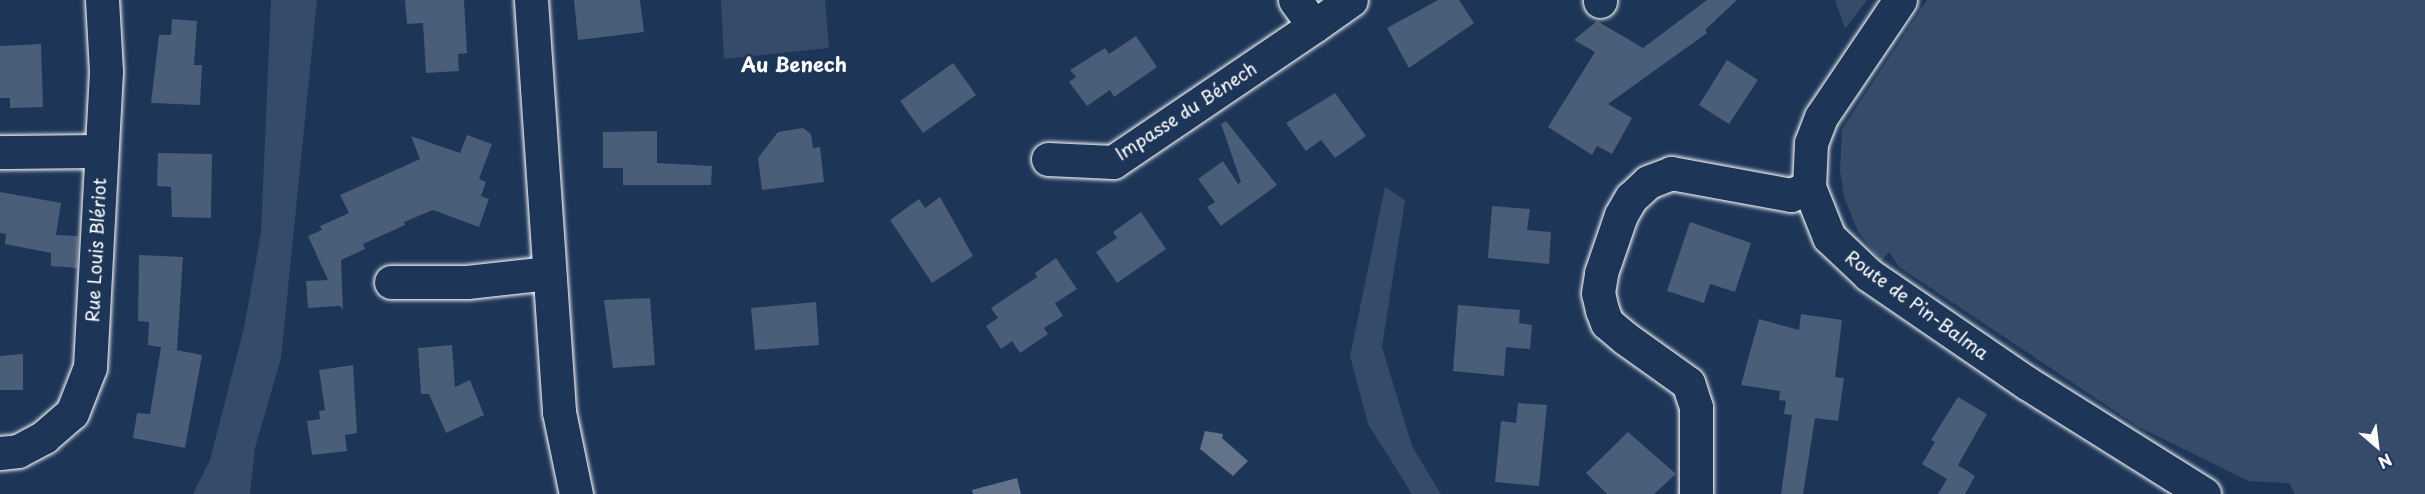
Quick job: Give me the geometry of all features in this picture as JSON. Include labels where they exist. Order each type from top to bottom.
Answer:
[{"type":"street","name":"Rue Louis Blériot","points":[[0,453],[18,451],[44,437],[72,413],[84,388],[90,367],[106,71],[102,0]]},
{"type":"street","points":[[531,0],[559,412],[576,494]]},
{"type":"street","name":"Impasse du Bénech","points":[[1048,159],[1113,162],[1304,13],[1351,0]]},
{"type":"street","name":"Route de Pin-Balma","points":[[1900,0],[1821,117],[1811,143],[1809,187],[1829,237],[1869,275],[2027,383],[2204,494]]},
{"type":"street","points":[[0,152],[100,151]]},
{"type":"street","points":[[1696,494],[1696,407],[1689,383],[1624,338],[1607,323],[1602,310],[1598,293],[1601,273],[1621,215],[1631,198],[1648,182],[1671,173],[1791,195],[1809,187]]},
{"type":"street","points":[[391,282],[467,282],[549,273]]},
{"type":"shaded area","points":[[271,0],[317,0],[281,358],[255,448],[250,494],[193,494],[210,460],[244,328],[261,233]]},
{"type":"shaded area","points":[[721,0],[825,0],[829,48],[724,59]]},
{"type":"shaded area","points":[[1835,0],[1867,0],[1845,29]]},
{"type":"shaded area","points":[[1927,0],[2425,0],[2425,494],[2295,494],[2289,483],[2248,481],[2139,427],[1899,267],[1889,252],[1881,261],[1858,232],[1844,197],[1840,170],[1842,129]]},
{"type":"shaded area","points":[[1385,187],[1405,200],[1382,347],[1412,446],[1441,494],[1412,494],[1368,424],[1350,356]]},
{"type":"shaded area","points":[[1205,431],[1223,434],[1222,438],[1248,461],[1233,476],[1200,449]]},
{"type":"shaded area","points":[[1017,478],[1021,494],[973,494],[972,490]]},
{"type":"building","points":[[405,0],[464,0],[467,53],[458,54],[459,71],[426,73],[423,23],[407,24]]},
{"type":"building","points":[[574,0],[640,0],[644,32],[578,40]]},
{"type":"building","points":[[1438,0],[1459,0],[1474,23],[1409,68],[1387,28]]},
{"type":"building","points":[[1707,0],[1737,0],[1705,30],[1707,33],[1608,104],[1632,118],[1612,154],[1597,146],[1592,155],[1548,127],[1595,52],[1574,40],[1597,21],[1643,48]]},
{"type":"building","points":[[172,19],[197,21],[194,65],[202,65],[200,105],[151,103],[159,35],[171,35]]},
{"type":"building","points":[[1136,36],[1157,67],[1114,97],[1110,90],[1087,106],[1069,82],[1076,77],[1070,70],[1105,48],[1109,54]]},
{"type":"building","points":[[41,44],[43,107],[10,108],[10,98],[0,98],[0,46]]},
{"type":"building","points":[[1727,60],[1758,80],[1729,124],[1699,105]]},
{"type":"building","points":[[953,63],[976,95],[923,133],[900,101]]},
{"type":"building","points":[[1335,93],[1366,136],[1335,158],[1321,140],[1306,151],[1286,123]]},
{"type":"building","points":[[1226,121],[1277,185],[1221,226],[1207,207],[1215,202],[1198,179],[1223,161],[1238,184],[1241,182],[1221,124]]},
{"type":"building","points":[[803,128],[811,134],[813,148],[820,147],[824,182],[762,190],[758,158],[778,132]]},
{"type":"building","points":[[657,131],[657,163],[712,166],[711,185],[623,185],[623,168],[603,168],[603,132]]},
{"type":"building","points":[[467,135],[492,144],[479,179],[486,182],[481,196],[489,199],[479,227],[433,210],[404,222],[405,225],[363,244],[365,249],[341,260],[343,310],[340,306],[308,308],[306,281],[328,280],[308,236],[322,230],[320,226],[349,213],[340,195],[420,159],[411,136],[460,153]]},
{"type":"building","points":[[158,153],[212,154],[211,218],[172,217],[171,187],[157,186]]},
{"type":"building","points":[[0,192],[61,203],[56,235],[78,236],[77,268],[51,266],[51,253],[5,244],[6,234],[0,233]]},
{"type":"building","points":[[940,197],[973,256],[932,283],[890,220],[919,199],[925,208]]},
{"type":"building","points":[[1492,206],[1530,209],[1527,230],[1551,232],[1549,264],[1488,258]]},
{"type":"building","points":[[1141,212],[1166,249],[1117,283],[1096,252],[1117,238],[1113,232]]},
{"type":"building","points":[[1690,222],[1751,243],[1735,292],[1710,284],[1704,303],[1667,291]]},
{"type":"building","points":[[139,255],[183,257],[177,350],[148,345],[149,322],[138,321]]},
{"type":"building","points":[[1056,258],[1077,289],[1055,303],[1063,316],[1044,328],[1048,334],[1020,353],[1012,341],[1001,349],[986,326],[998,318],[991,308],[1037,277],[1035,273]]},
{"type":"building","points":[[650,298],[655,365],[613,368],[604,300]]},
{"type":"building","points":[[816,302],[819,345],[755,350],[751,308]]},
{"type":"building","points":[[1458,305],[1520,310],[1519,323],[1532,325],[1530,349],[1506,347],[1504,376],[1453,371]]},
{"type":"building","points":[[1801,314],[1842,320],[1835,377],[1844,378],[1838,421],[1815,418],[1803,494],[1781,494],[1792,415],[1784,414],[1786,401],[1779,400],[1780,391],[1741,385],[1759,319],[1799,330]]},
{"type":"building","points":[[452,345],[455,387],[470,380],[484,415],[446,433],[429,394],[421,394],[418,348]]},
{"type":"building","points":[[161,347],[202,355],[185,448],[133,438],[137,413],[150,414]]},
{"type":"building","points":[[23,354],[23,390],[0,390],[0,356]]},
{"type":"building","points":[[353,365],[357,433],[345,435],[347,451],[312,455],[307,421],[320,419],[319,411],[325,410],[319,370]]},
{"type":"building","points":[[1958,397],[1987,414],[1958,465],[1975,476],[1965,494],[1938,494],[1947,479],[1922,464],[1935,442],[1931,440]]},
{"type":"building","points":[[1518,403],[1547,405],[1539,486],[1495,482],[1501,421],[1516,423]]},
{"type":"building","points":[[1628,432],[1676,474],[1654,494],[1607,494],[1586,473]]},
{"type":"district","name":"Au Benech","points":[[794,64]]}]
